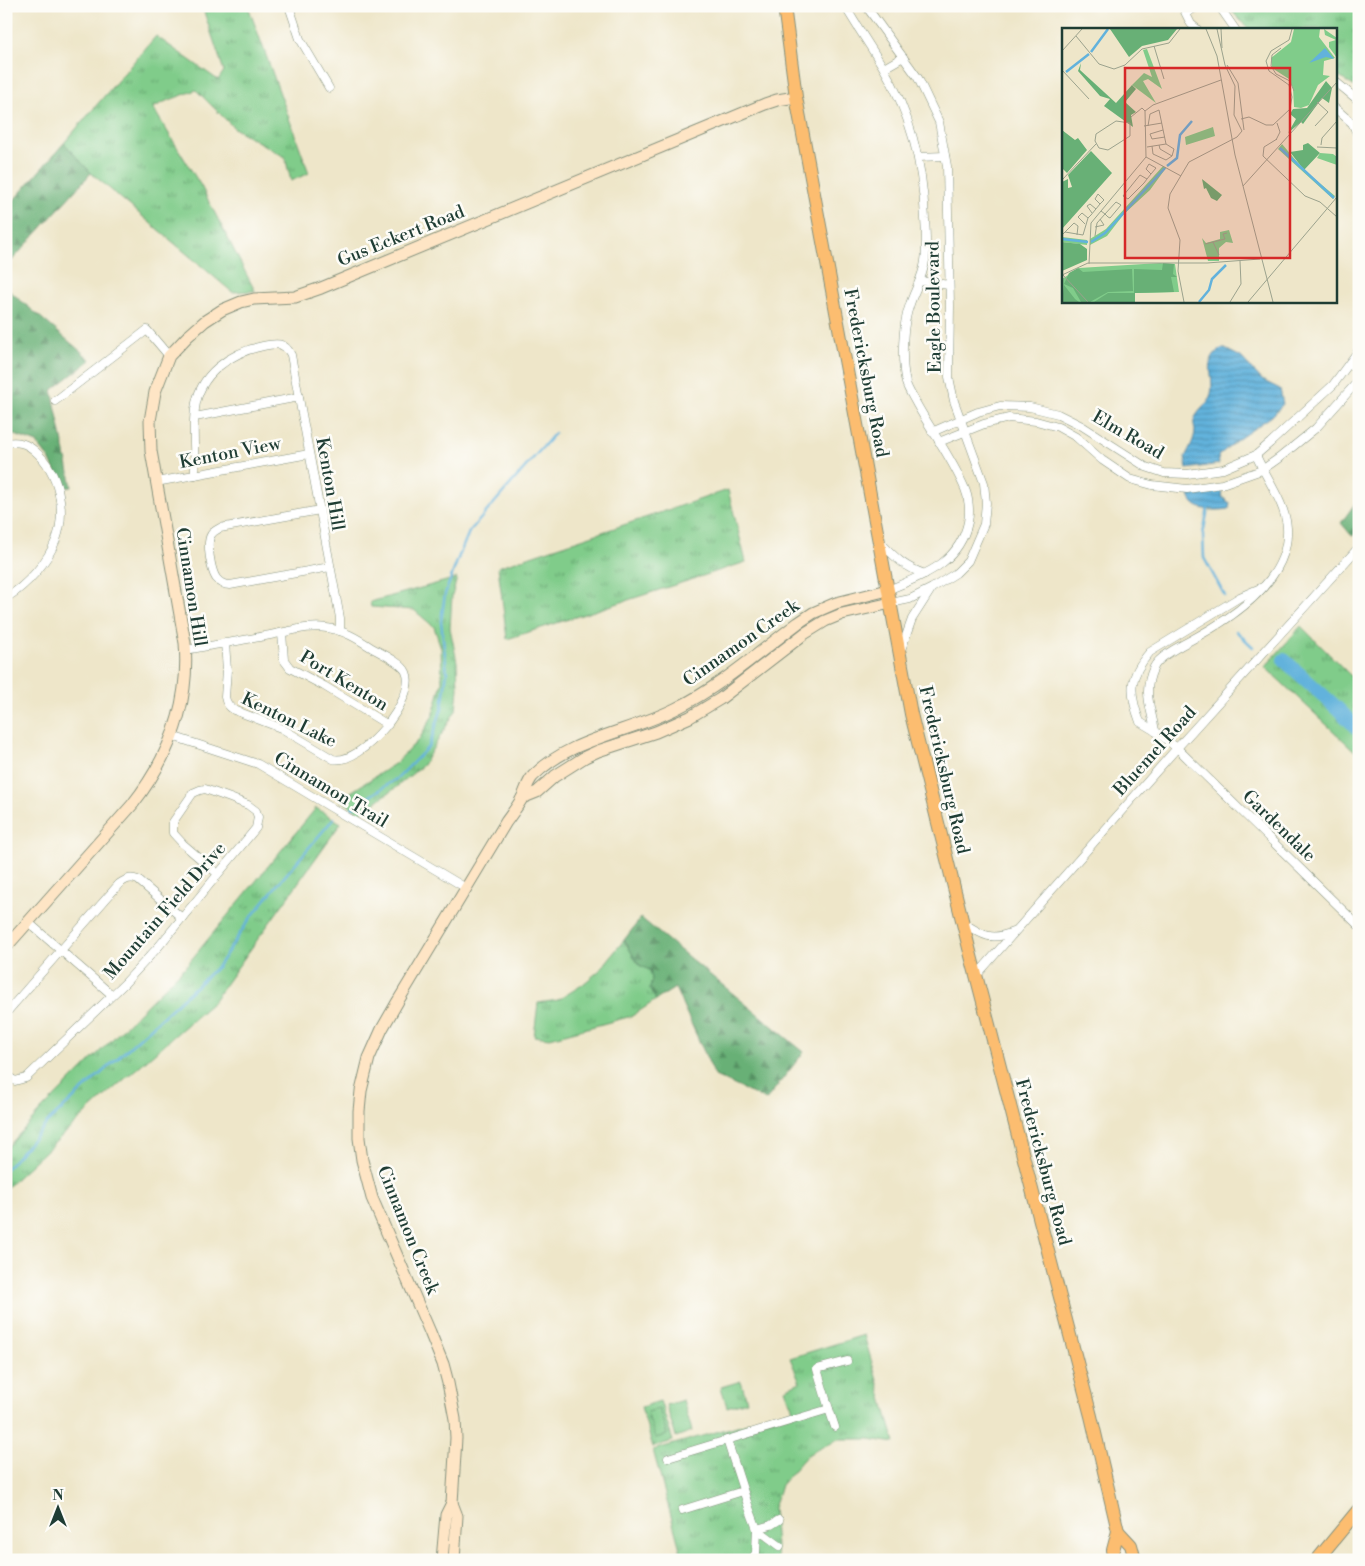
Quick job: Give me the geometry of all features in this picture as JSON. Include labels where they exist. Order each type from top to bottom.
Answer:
[{"type":"main road","name":"Fredericksburg Road","points":[[784,6],[796,97],[911,714],[962,922],[1089,1408],[1118,1531],[1113,1550],[1115,1560]]},
{"type":"main road","points":[[1317,1560],[1359,1509]]},
{"type":"main road","name":"Fredericksburg Road","points":[[1118,1531],[1131,1544],[1135,1560]]},
{"type":"street","points":[[289,6],[300,39],[329,88]]},
{"type":"street","name":"Eagle Boulevard","points":[[845,6],[884,68],[902,104],[916,146],[924,197],[926,238],[925,261],[920,281],[910,305],[905,330],[903,354],[906,384],[966,490],[968,505],[968,521],[963,539],[953,555],[938,567],[888,590]]},
{"type":"street","name":"Eagle Boulevard","points":[[866,6],[918,78],[939,122],[946,156],[950,285],[949,376],[954,401],[984,483],[986,503],[984,524],[968,561],[956,573],[932,588],[910,599],[891,603]]},
{"type":"street","points":[[1196,28],[1191,24],[1184,10],[1198,6]]},
{"type":"street","points":[[1219,6],[1234,28]]},
{"type":"street","points":[[884,68],[903,57]]},
{"type":"street","points":[[1338,84],[1359,100]]},
{"type":"street","name":"Gus Eckert Road","points":[[169,356],[205,321],[230,306],[254,299],[295,296],[321,288],[765,104],[796,97]]},
{"type":"street","points":[[1338,111],[1352,123],[1359,137]]},
{"type":"street","points":[[918,157],[946,156]]},
{"type":"street","points":[[920,281],[950,285]]},
{"type":"street","points":[[55,401],[147,330],[169,356]]},
{"type":"street","name":"Kenton Hill","points":[[195,417],[197,400],[203,386],[210,375],[232,356],[251,348],[268,344],[284,345],[288,349],[299,397],[340,618],[340,631]]},
{"type":"street","name":"Elm Road","points":[[932,432],[961,418],[1000,406],[1030,407],[1058,414],[1082,426],[1146,467],[1164,473],[1187,474],[1222,469],[1256,454],[1333,385],[1359,350]]},
{"type":"street","name":"Cinnamon Hill","points":[[6,947],[146,788],[157,770],[172,736],[183,696],[185,650],[151,451],[150,421],[155,392],[169,356]]},
{"type":"street","name":"Elm Road","points":[[939,442],[965,430],[1009,418],[1036,421],[1058,427],[1076,437],[1102,460],[1130,479],[1152,485],[1187,488],[1222,484],[1262,470],[1316,428],[1359,380]]},
{"type":"street","points":[[195,475],[195,417],[299,397]]},
{"type":"street","points":[[6,443],[19,442],[24,444],[45,462],[58,488],[61,518],[56,541],[45,560],[16,592],[6,598]]},
{"type":"street","name":"Kenton View","points":[[156,482],[309,454]]},
{"type":"street","points":[[1155,731],[1147,700],[1148,683],[1154,665],[1172,650],[1219,624],[1246,604],[1275,574],[1282,561],[1287,528],[1284,512],[1262,470],[1256,454]]},
{"type":"street","points":[[320,510],[214,530],[209,540],[211,559],[217,579],[225,585],[330,567]]},
{"type":"street","points":[[880,542],[899,562],[910,569],[925,574]]},
{"type":"street","name":"Bluemel Road","points":[[976,976],[1177,748],[1359,547]]},
{"type":"street","name":"Gardendale","points":[[1263,587],[1240,597],[1150,652],[1140,663],[1134,675],[1131,689],[1134,707],[1140,722],[1177,748],[1359,926]]},
{"type":"street","points":[[900,652],[912,619],[932,588]]},
{"type":"street","name":"Cinnamon Creek","points":[[442,1560],[446,1515],[452,1503],[456,1438],[454,1419],[443,1364],[372,1198],[362,1160],[359,1138],[359,1111],[362,1088],[375,1044],[398,1001],[522,798],[526,786],[532,777],[546,765],[590,740],[651,720],[675,710],[704,694],[813,613],[836,603],[888,590]]},
{"type":"street","name":"Cinnamon Creek","points":[[522,798],[537,792],[568,766],[598,751],[656,732],[690,717],[732,690],[794,642],[825,621],[842,614],[891,603]]},
{"type":"street","points":[[185,650],[304,628],[326,628],[340,631],[361,641],[402,667],[405,671],[407,677],[406,686],[388,725]]},
{"type":"street","points":[[786,632],[794,642]]},
{"type":"street","name":"Port Kenton","points":[[282,633],[284,660],[290,668],[324,686],[388,725]]},
{"type":"street","name":"Kenton Lake","points":[[225,643],[227,670],[225,701],[234,710],[281,728],[339,761],[344,760],[368,745],[388,725]]},
{"type":"street","name":"Cinnamon Trail","points":[[172,736],[258,764],[466,888]]},
{"type":"street","points":[[546,765],[555,776]]},
{"type":"street","name":"Mountain Field Drive","points":[[6,1075],[12,1080],[20,1081],[26,1078],[112,995],[159,946],[256,828],[258,817],[256,811],[248,806],[205,790],[196,791],[173,822],[173,833],[218,874]]},
{"type":"street","points":[[6,1012],[119,884],[130,878],[138,880],[182,918]]},
{"type":"street","points":[[28,922],[112,995]]},
{"type":"street","points":[[962,922],[986,936],[996,937],[1015,932]]},
{"type":"street","points":[[835,1428],[817,1369],[847,1361]]},
{"type":"street","points":[[668,1458],[828,1409]]},
{"type":"street","points":[[727,1440],[757,1528],[756,1553],[751,1560]]},
{"type":"street","points":[[682,1510],[743,1491]]},
{"type":"street","name":"Cinnamon Creek","points":[[452,1503],[457,1516],[454,1560]]},
{"type":"street","points":[[757,1528],[771,1526],[779,1520]]},
{"type":"street","points":[[757,1528],[780,1546]]},
{"type":"green space","points":[[202,6],[248,6],[309,173],[291,181],[285,157],[234,128],[196,90],[153,108],[201,186],[255,291],[232,292],[91,173],[64,143],[156,36],[218,80],[224,71]]},
{"type":"green space","points":[[1228,6],[1359,6],[1359,92],[1355,87],[1338,76],[1338,28],[1248,28]]},
{"type":"green space","points":[[64,143],[91,173],[6,267],[6,209]]},
{"type":"green space","points":[[6,288],[91,360],[52,390],[72,487],[62,488],[50,460],[37,443],[15,435],[6,437]]},
{"type":"green space","points":[[728,490],[746,562],[507,639],[498,567]]},
{"type":"green space","points":[[1359,498],[1359,533],[1352,536],[1341,523]]},
{"type":"green space","points":[[457,578],[452,596],[450,628],[457,662],[458,688],[456,710],[423,765],[394,789],[360,813],[340,799],[396,763],[420,738],[433,715],[442,682],[441,648],[434,627],[414,610],[371,607],[370,602]]},
{"type":"green space","points":[[1301,626],[1359,684],[1359,755],[1265,667]]},
{"type":"green space","points":[[316,808],[341,823],[212,1003],[104,1097],[6,1188],[6,1149],[42,1109],[186,966]]},
{"type":"green space","points":[[641,918],[804,1052],[766,1100],[715,1076],[675,988],[656,1000],[650,989],[652,979],[650,970],[639,965],[624,940]]},
{"type":"green space","points":[[624,940],[639,965],[650,970],[652,979],[650,989],[656,1000],[632,1016],[550,1038],[534,1036],[538,1003],[558,1000],[582,985],[600,970]]},
{"type":"green space","points":[[864,1335],[895,1443],[869,1439],[838,1439],[807,1455],[781,1485],[773,1508],[777,1560],[683,1560],[653,1450],[793,1410],[785,1389],[800,1382],[790,1358]]},
{"type":"green space","points":[[741,1381],[747,1401],[727,1407],[721,1387]]},
{"type":"green space","points":[[683,1400],[692,1431],[676,1437],[666,1405]]},
{"type":"green space","points":[[660,1401],[673,1441],[653,1447],[641,1407]]},
{"type":"green space","points":[[659,1409],[667,1435],[655,1438],[647,1412]]},
{"type":"water","points":[[1223,348],[1241,357],[1262,380],[1280,389],[1283,404],[1272,416],[1237,440],[1218,456],[1219,464],[1187,469],[1185,457],[1195,431],[1194,420],[1209,400],[1212,390],[1210,369],[1212,358],[1216,352]]},
{"type":"water","points":[[1221,490],[1223,498],[1230,503],[1229,509],[1204,509],[1198,507],[1190,499],[1189,493]]},
{"type":"waterway","points":[[352,808],[399,777],[429,746],[442,708],[447,672],[441,621],[445,594],[459,556],[469,532],[555,433]]},
{"type":"waterway","points":[[1208,508],[1203,534],[1204,558],[1225,596]]},
{"type":"waterway","points":[[1236,631],[1253,647]]},
{"type":"waterway","points":[[1284,660],[1359,730]]},
{"type":"waterway","points":[[6,1169],[49,1121],[218,966],[249,920],[334,818]]}]
